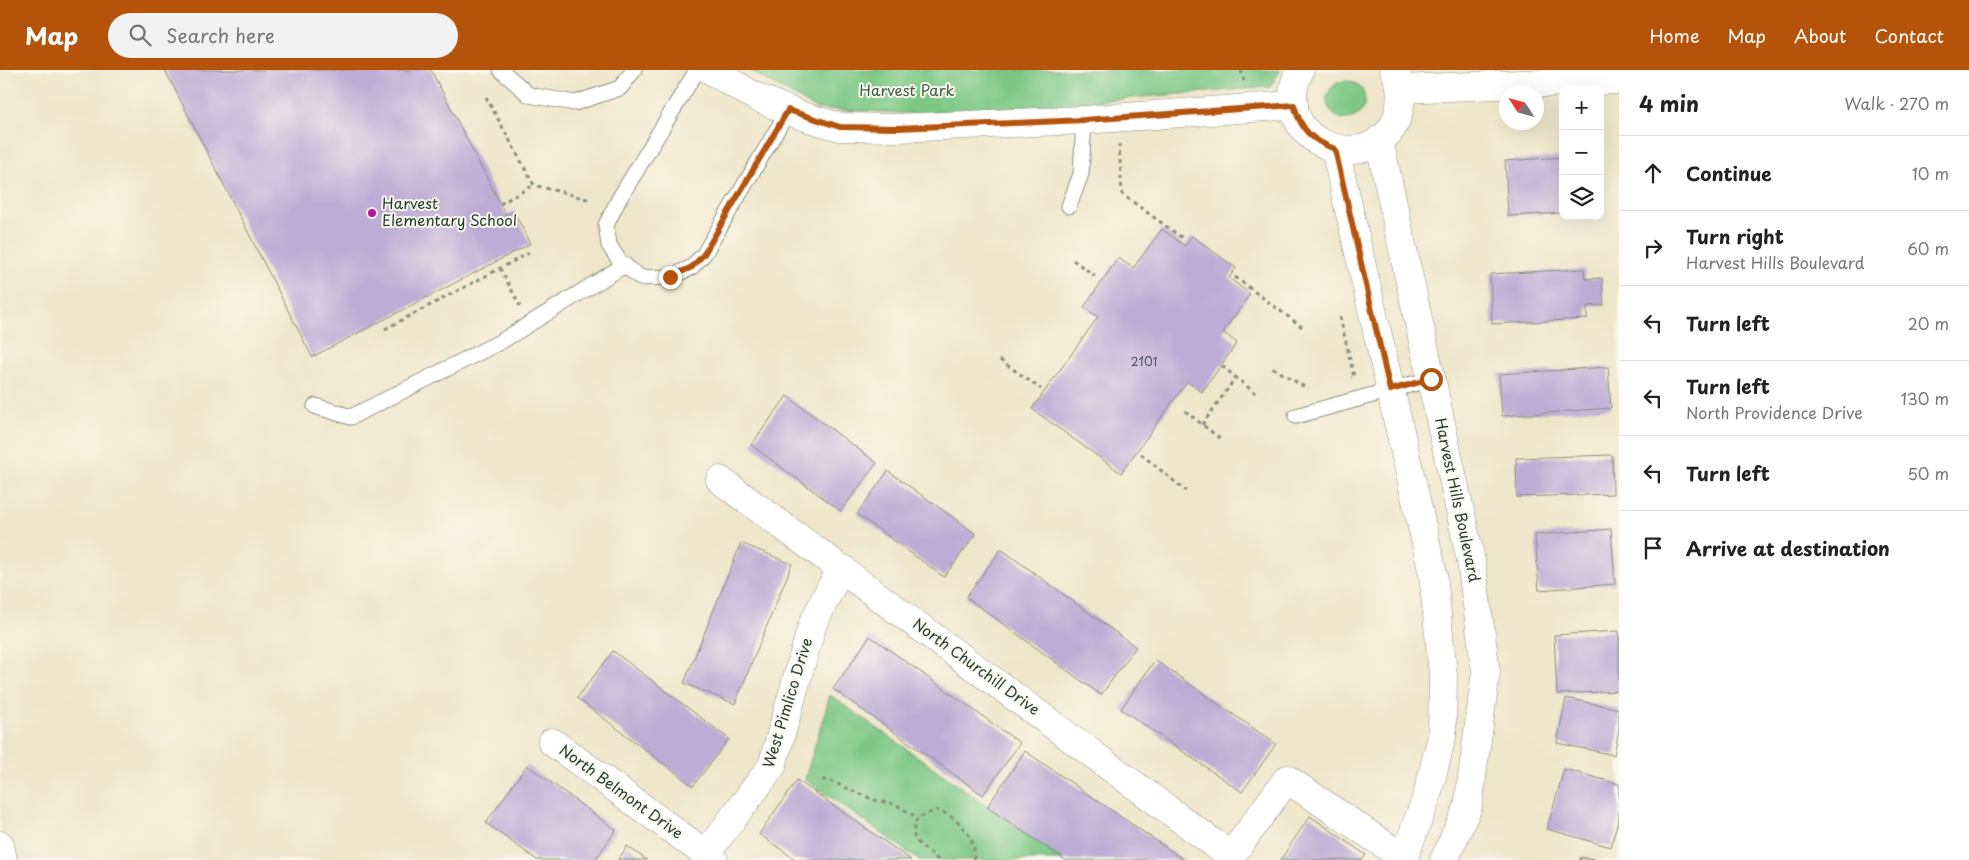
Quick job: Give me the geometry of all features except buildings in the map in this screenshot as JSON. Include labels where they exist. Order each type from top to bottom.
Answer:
[{"type":"street","points":[[710,70],[756,97],[840,127],[898,128],[1084,120],[1294,105]]},
{"type":"street","points":[[1300,70],[1294,88],[1294,105],[1298,120],[1308,134],[1320,144],[1335,149],[1351,150],[1366,147],[1380,140],[1390,130],[1397,117],[1401,103],[1397,79],[1619,80]]},
{"type":"street","name":"Harvest Hills Boulevard","points":[[1380,140],[1471,562],[1486,672],[1468,807],[1444,860]]},
{"type":"street","points":[[1230,858],[1287,779],[1404,859],[1427,796],[1442,736],[1443,675],[1433,574],[1335,149]]},
{"type":"street","name":"North Churchill Drive","points":[[720,480],[844,569],[1230,858]]},
{"type":"street","name":"West Pimlico Drive","points":[[710,857],[772,766],[812,626],[831,587],[844,569]]},
{"type":"street","name":"North Belmont Drive","points":[[552,742],[710,857]]},
{"type":"street","points":[[0,845],[3,860]]},
{"type":"lane","points":[[501,70],[528,95],[575,103],[620,88],[634,70]]},
{"type":"lane","points":[[696,70],[606,225],[609,245],[620,262],[641,278],[670,277],[692,267],[704,254],[788,110]]},
{"type":"lane","points":[[1069,206],[1081,174],[1084,120]]},
{"type":"lane","points":[[315,406],[351,417],[500,342],[624,265]]},
{"type":"lane","points":[[1296,416],[1431,379]]},
{"type":"path","points":[[1241,70],[1244,81]]},
{"type":"path","points":[[486,97],[534,185]]},
{"type":"path","points":[[1119,140],[1122,194],[1185,240]]},
{"type":"path","points":[[500,204],[534,185],[591,200]]},
{"type":"path","points":[[385,329],[529,253]]},
{"type":"path","points":[[1073,260],[1096,276]]},
{"type":"path","points":[[500,268],[520,306]]},
{"type":"path","points":[[1235,277],[1302,327]]},
{"type":"path","points":[[1340,317],[1354,377],[1344,379]]},
{"type":"path","points":[[1000,360],[1041,389]]},
{"type":"path","points":[[1222,366],[1255,393]]},
{"type":"path","points":[[1273,368],[1307,389],[1316,387]]},
{"type":"path","points":[[1202,424],[1236,377]]},
{"type":"path","points":[[1185,412],[1222,440]]},
{"type":"path","points":[[1141,454],[1186,491]]},
{"type":"path","points":[[822,780],[828,780],[874,800],[895,804],[918,818]]},
{"type":"path","points":[[938,860],[914,838],[912,831],[918,818],[936,810],[948,815],[960,825],[975,846],[976,852],[973,860]]},
{"type":"green space","name":"Harvest Park","points":[[749,70],[1281,70],[1270,87],[927,114],[817,109]]},
{"type":"green space","points":[[1346,81],[1359,87],[1365,100],[1359,113],[1346,119],[1333,113],[1327,100],[1333,87]]},
{"type":"green space","points":[[830,695],[1064,860],[919,860],[805,779]]},
{"type":"place","name":"Harvest Elementary School","points":[[372,213]]},
{"type":"route","points":[[670,277],[692,267],[704,254],[788,110],[840,127],[898,128],[1084,120],[1294,105],[1298,120],[1308,134],[1320,144],[1335,149],[1390,390],[1431,379]]}]
